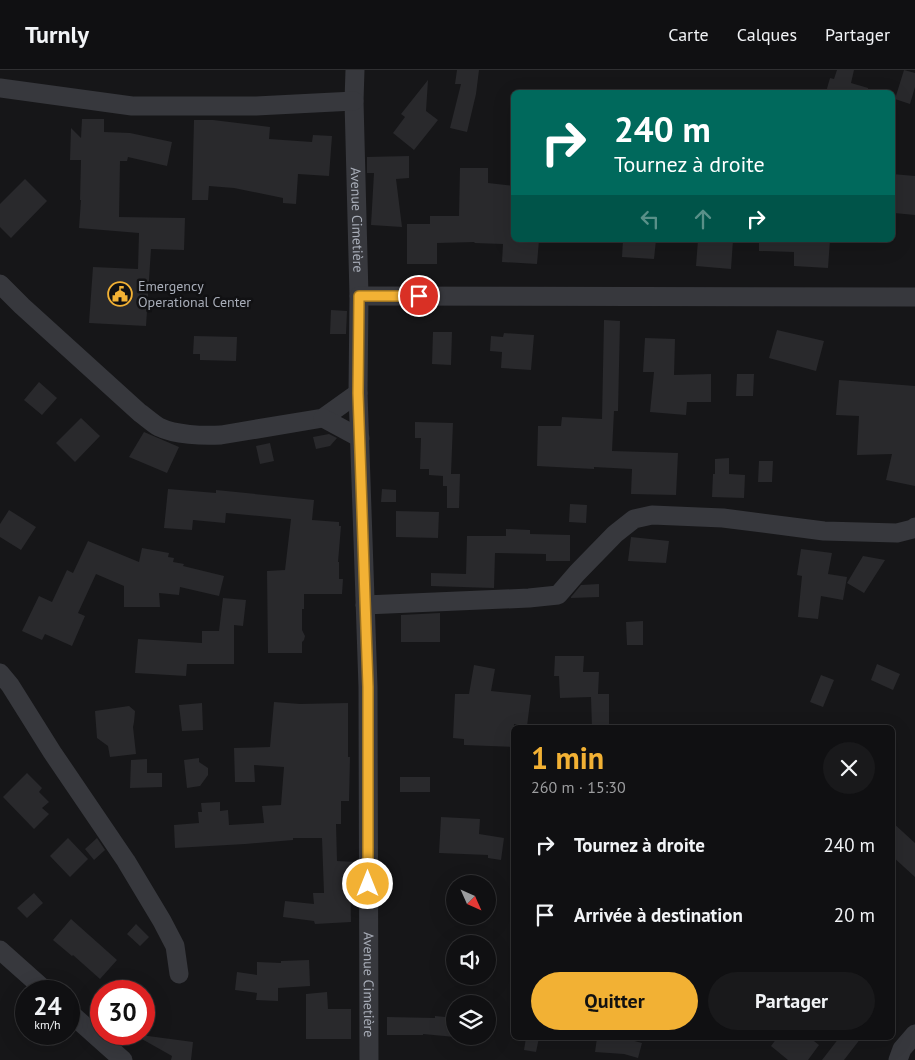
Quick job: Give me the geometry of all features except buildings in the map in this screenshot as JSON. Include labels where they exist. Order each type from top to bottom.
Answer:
[{"type":"street","name":"Avenue Cimetière","points":[[355,70],[354,101],[359,296],[358,393],[368,687],[369,1060]]},
{"type":"street","points":[[0,88],[132,106],[256,106],[354,101]]},
{"type":"street","points":[[0,284],[140,413],[160,427],[182,433],[221,436],[323,418],[358,393]]},
{"type":"street","points":[[359,296],[915,297]]},
{"type":"street","points":[[323,418],[360,438]]},
{"type":"street","points":[[365,605],[558,595],[615,534],[634,519],[652,515],[723,518],[824,531],[897,533],[915,527]]},
{"type":"street","points":[[0,673],[10,685],[52,752],[126,861],[153,906],[175,946],[179,974]]},
{"type":"street","points":[[0,950],[34,980]]},
{"type":"street","points":[[80,1022],[123,1060]]},
{"type":"street","points":[[898,1056],[915,1034]]},
{"type":"place","name":"Emergency Operational Center","points":[[120,294]]},
{"type":"route","points":[[368,884],[368,687],[358,393],[359,296],[419,296]]}]
